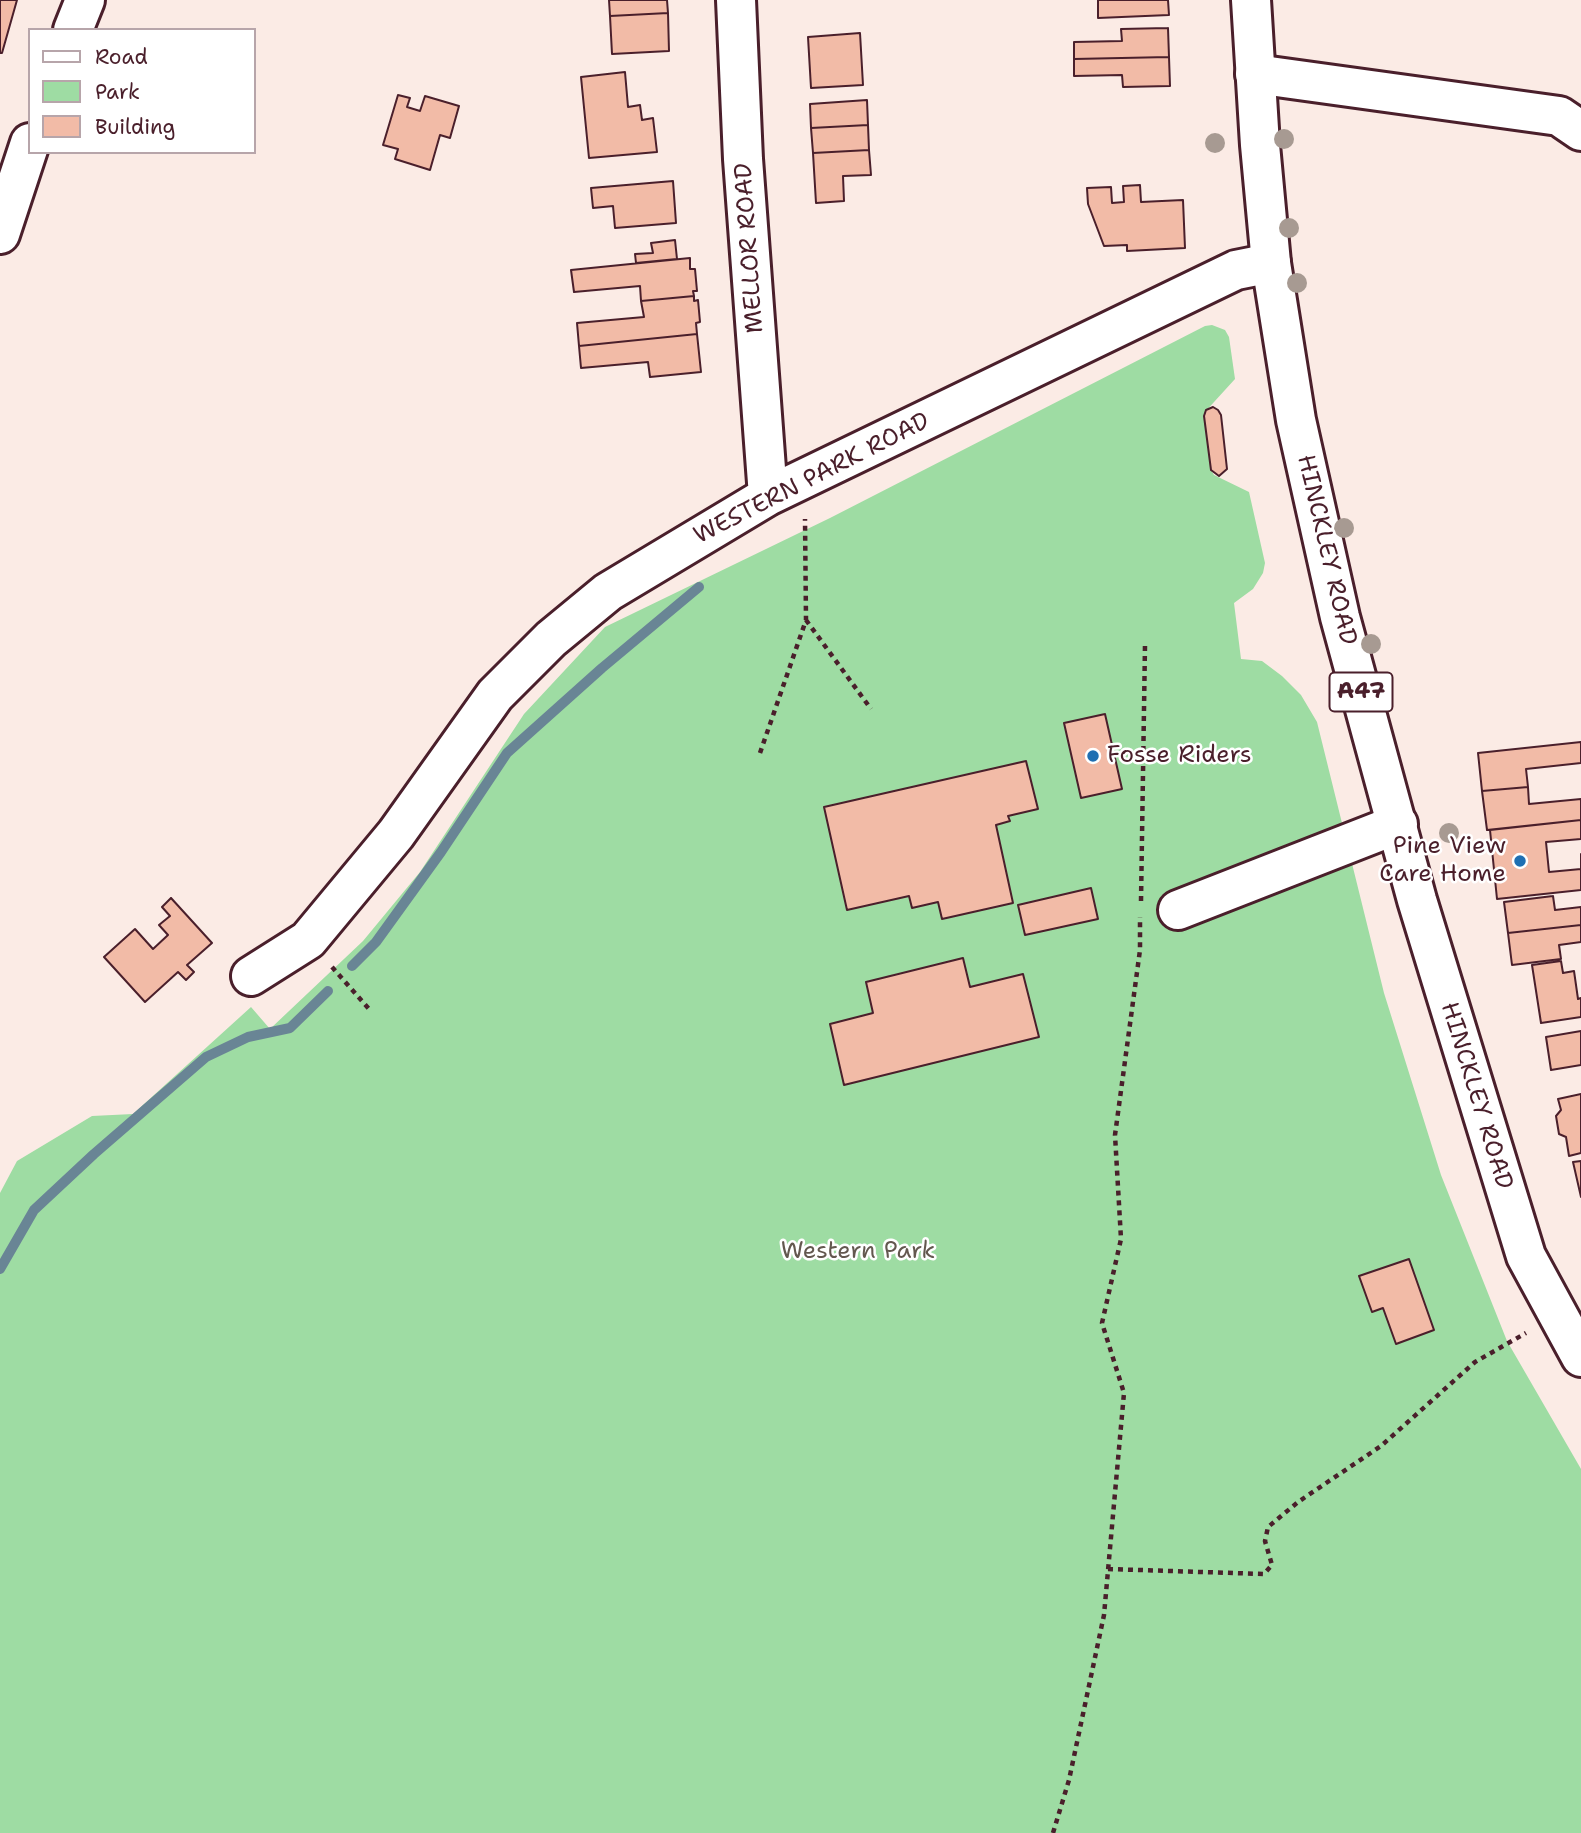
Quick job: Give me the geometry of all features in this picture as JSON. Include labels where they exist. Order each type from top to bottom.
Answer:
[{"type":"street","points":[[74,28],[85,0]]},
{"type":"street","name":"MELLOR ROAD","points":[[736,0],[743,159],[768,496]]},
{"type":"street","name":"HINCKLEY ROAD","points":[[1251,0],[1271,263],[1296,420],[1316,519],[1340,617],[1429,939],[1522,1244],[1581,1357]]},
{"type":"street","points":[[1255,74],[1559,116],[1581,131]]},
{"type":"street","points":[[0,234],[28,149]]},
{"type":"street","name":"WESTERN PARK ROAD","points":[[251,976],[308,940],[396,834],[495,695],[551,639],[608,592],[768,496],[1236,270],[1271,263]]},
{"type":"street","points":[[1178,909],[1398,824]]},
{"type":"path","points":[[760,753],[806,620],[803,480]]},
{"type":"path","points":[[806,620],[871,709]]},
{"type":"path","points":[[1053,1833],[1069,1780],[1104,1615],[1124,1393],[1102,1323],[1121,1239],[1115,1135],[1140,950],[1145,645]]},
{"type":"path","points":[[308,940],[369,1009]]},
{"type":"path","points":[[1108,1569],[1264,1574],[1272,1565],[1265,1541],[1268,1527],[1298,1502],[1381,1446],[1475,1363],[1557,1315]]},
{"type":"green space","name":"Western Park","points":[[1212,325],[1225,330],[1229,337],[1235,379],[1204,413],[1211,470],[1214,475],[1249,492],[1265,563],[1263,573],[1253,589],[1234,603],[1241,659],[1262,661],[1282,676],[1301,695],[1317,722],[1384,993],[1441,1175],[1507,1341],[1581,1469],[1581,1833],[0,1833],[0,1193],[17,1161],[92,1116],[133,1114],[251,1007],[270,1029],[363,941],[420,872],[524,714],[605,627],[830,518],[1205,326]]},
{"type":"building","points":[[0,0],[17,0],[2,53],[0,53]]},
{"type":"building","points":[[609,0],[667,0],[668,13],[610,16]]},
{"type":"building","points":[[1098,0],[1168,0],[1169,15],[1098,18]]},
{"type":"building","points":[[668,13],[669,51],[612,54],[610,16]]},
{"type":"building","points":[[1168,28],[1169,57],[1074,59],[1074,42],[1122,41],[1121,29]]},
{"type":"building","points":[[860,33],[863,85],[811,88],[808,37]]},
{"type":"building","points":[[1169,57],[1170,86],[1123,87],[1122,75],[1074,76],[1074,59]]},
{"type":"building","points":[[625,72],[628,107],[640,105],[642,120],[653,118],[657,152],[589,158],[581,77]]},
{"type":"building","points":[[398,95],[410,98],[407,107],[420,111],[425,96],[459,106],[450,138],[440,135],[430,170],[395,159],[398,149],[383,145]]},
{"type":"building","points":[[867,100],[868,125],[811,128],[810,104]]},
{"type":"building","points":[[868,125],[869,150],[813,153],[811,128]]},
{"type":"building","points":[[869,150],[871,175],[843,176],[844,201],[816,203],[813,153]]},
{"type":"building","points":[[673,181],[676,223],[615,228],[613,206],[593,208],[591,188]]},
{"type":"building","points":[[1140,185],[1141,202],[1183,200],[1185,248],[1127,251],[1127,245],[1104,246],[1088,204],[1087,188],[1111,187],[1112,203],[1124,202],[1123,186]]},
{"type":"building","points":[[675,240],[677,259],[636,263],[635,254],[653,253],[651,243]]},
{"type":"building","points":[[690,258],[690,269],[695,269],[697,291],[693,291],[694,296],[641,301],[640,286],[574,292],[571,270]]},
{"type":"building","points":[[694,296],[694,301],[698,300],[700,322],[696,323],[697,334],[579,346],[577,323],[644,317],[641,301]]},
{"type":"building","points":[[697,334],[701,372],[650,377],[648,362],[581,368],[579,346]]},
{"type":"building","points":[[1213,407],[1221,415],[1227,469],[1219,476],[1211,470],[1204,416],[1206,410]]},
{"type":"building","name":"Fosse Riders","points":[[1105,714],[1122,789],[1081,798],[1064,723]]},
{"type":"building","points":[[1581,742],[1581,763],[1526,769],[1528,787],[1482,791],[1478,753]]},
{"type":"building","points":[[1026,761],[1038,809],[1008,816],[1010,821],[996,825],[1013,903],[942,919],[938,902],[912,908],[909,896],[847,910],[824,807]]},
{"type":"building","points":[[1528,787],[1529,804],[1581,799],[1581,820],[1487,830],[1482,791]]},
{"type":"building","name":"Pine View Care Home","points":[[1581,820],[1581,839],[1546,842],[1549,872],[1581,869],[1581,890],[1497,899],[1490,830]]},
{"type":"building","points":[[1091,888],[1098,919],[1025,935],[1018,905]]},
{"type":"building","points":[[1553,896],[1555,910],[1581,907],[1581,925],[1508,933],[1504,902]]},
{"type":"building","points":[[171,898],[212,943],[187,965],[194,972],[186,980],[178,972],[145,1002],[104,957],[135,929],[153,949],[168,935],[159,925],[170,916],[162,907]]},
{"type":"building","points":[[1581,925],[1581,942],[1559,945],[1561,959],[1512,965],[1508,933]]},
{"type":"building","points":[[963,958],[970,987],[1023,974],[1039,1037],[844,1085],[830,1024],[873,1013],[866,982]]},
{"type":"building","points":[[1561,961],[1563,973],[1574,971],[1578,999],[1581,998],[1581,1017],[1541,1023],[1532,965]]},
{"type":"building","points":[[1581,1031],[1581,1065],[1551,1070],[1546,1037]]},
{"type":"building","points":[[1581,1094],[1581,1153],[1569,1156],[1566,1137],[1559,1134],[1556,1116],[1561,1110],[1558,1099]]},
{"type":"building","points":[[1581,1161],[1581,1197],[1573,1162]]},
{"type":"building","points":[[1409,1259],[1434,1330],[1396,1344],[1383,1308],[1372,1312],[1359,1276]]},
{"type":"waterway","points":[[352,966],[376,942],[441,852],[507,753],[602,668],[699,587]]},
{"type":"waterway","points":[[0,1269],[34,1210],[206,1057],[248,1037],[290,1028],[328,991]]},
{"type":"place","name":"Fosse Riders","points":[[1093,756]]},
{"type":"place","name":"Pine View Care Home","points":[[1520,861]]}]
